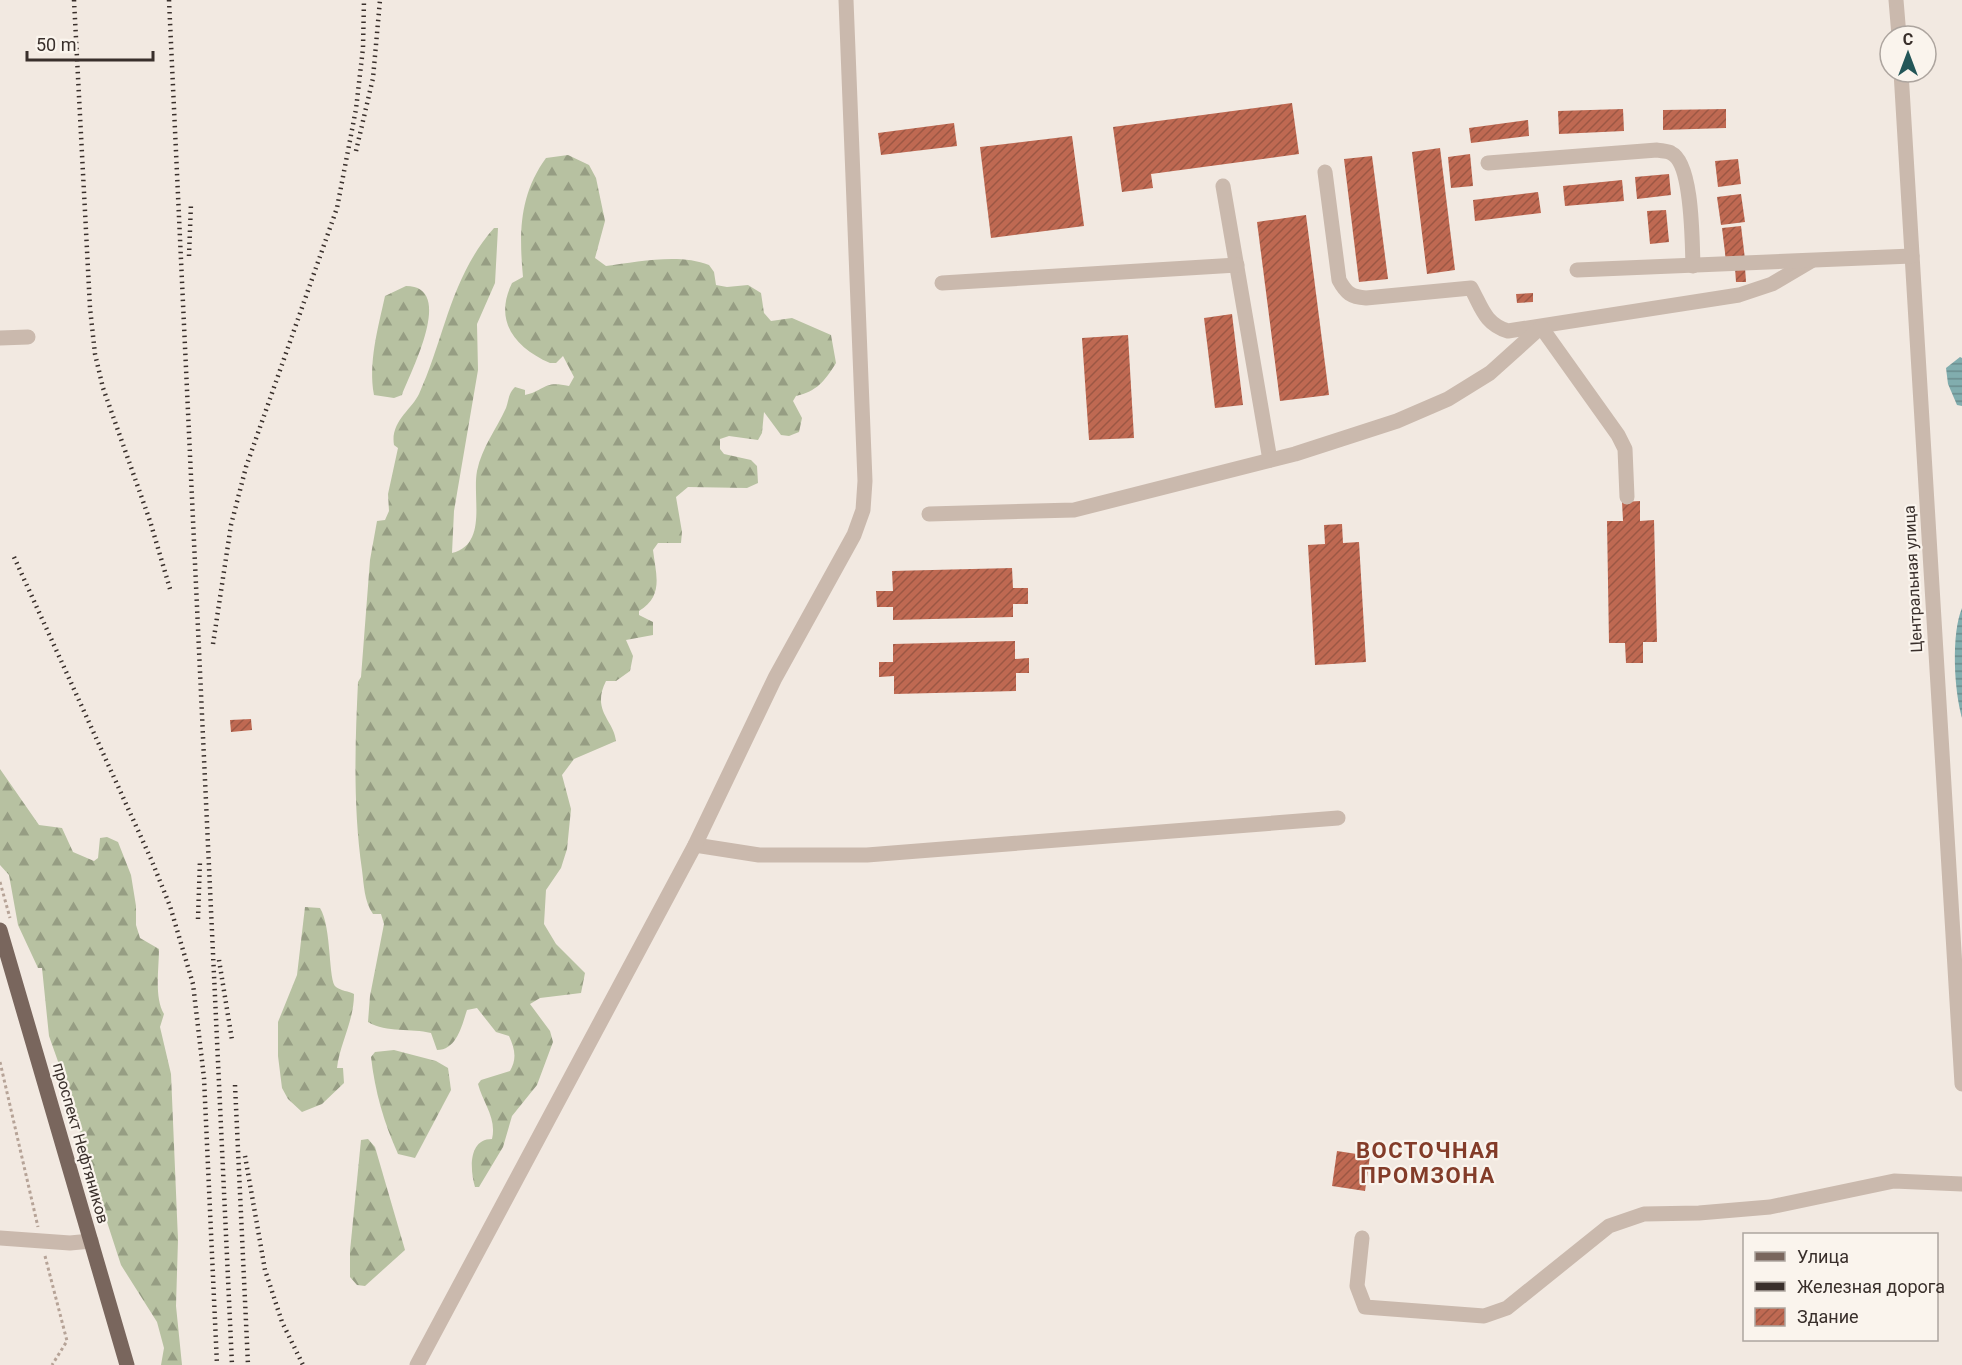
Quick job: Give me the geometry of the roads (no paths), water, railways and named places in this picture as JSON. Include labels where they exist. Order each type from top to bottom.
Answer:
[{"type":"main road","name":"проспект Нефтяников","points":[[0,930],[127,1365]]},
{"type":"street","points":[[417,1365],[695,845],[775,678],[854,535],[863,510],[865,481],[846,0]]},
{"type":"street","points":[[1896,0],[1898,24]]},
{"type":"street","name":"Центральная улица","points":[[1902,84],[1962,1084]]},
{"type":"street","points":[[1488,163],[1658,150],[1672,153],[1682,164],[1686,178],[1694,266]]},
{"type":"street","points":[[1325,172],[1339,280],[1345,291],[1353,297],[1366,298],[1471,288],[1487,318],[1495,327],[1508,331],[1739,295],[1772,284],[1811,261]]},
{"type":"street","points":[[1223,186],[1269,460]]},
{"type":"street","points":[[1577,270],[1912,256]]},
{"type":"street","points":[[942,284],[1237,265]]},
{"type":"street","points":[[928,514],[1074,510],[1269,460],[1397,421],[1448,399],[1490,373],[1541,327]]},
{"type":"street","points":[[1541,327],[1622,442],[1625,449],[1627,497]]},
{"type":"street","points":[[0,338],[28,337]]},
{"type":"street","points":[[695,845],[759,855],[867,855],[1338,818]]},
{"type":"street","points":[[1362,1238],[1357,1286],[1365,1307],[1484,1316],[1507,1308],[1609,1226],[1644,1214],[1700,1213],[1770,1207],[1894,1181],[1962,1184]]},
{"type":"street","points":[[0,1238],[70,1244],[91,1241]]},
{"type":"water","points":[[1960,357],[1962,358],[1962,406],[1957,405],[1948,384],[1946,368]]},
{"type":"water","points":[[1962,608],[1962,718],[1957,693],[1955,647]]},
{"type":"railway","points":[[74,0],[90,308],[95,354],[103,388],[150,521],[170,589]]},
{"type":"railway","points":[[169,0],[232,1365]]},
{"type":"railway","points":[[213,644],[231,525],[246,467],[337,208],[356,109],[363,48],[364,0]]},
{"type":"railway","points":[[356,151],[373,78],[380,0]]},
{"type":"railway","points":[[189,256],[191,203]]},
{"type":"railway","points":[[14,557],[151,859],[170,906],[193,984],[204,1078],[217,1365]]},
{"type":"railway","points":[[198,919],[200,860]]},
{"type":"railway","points":[[219,960],[232,1040]]},
{"type":"railway","points":[[235,1085],[248,1365]]},
{"type":"railway","points":[[245,1156],[265,1270],[282,1322],[303,1365]]},
{"type":"district","name":"ВОСТОЧНАЯ ПРОМЗОНА","points":[[1428,1162]]}]
